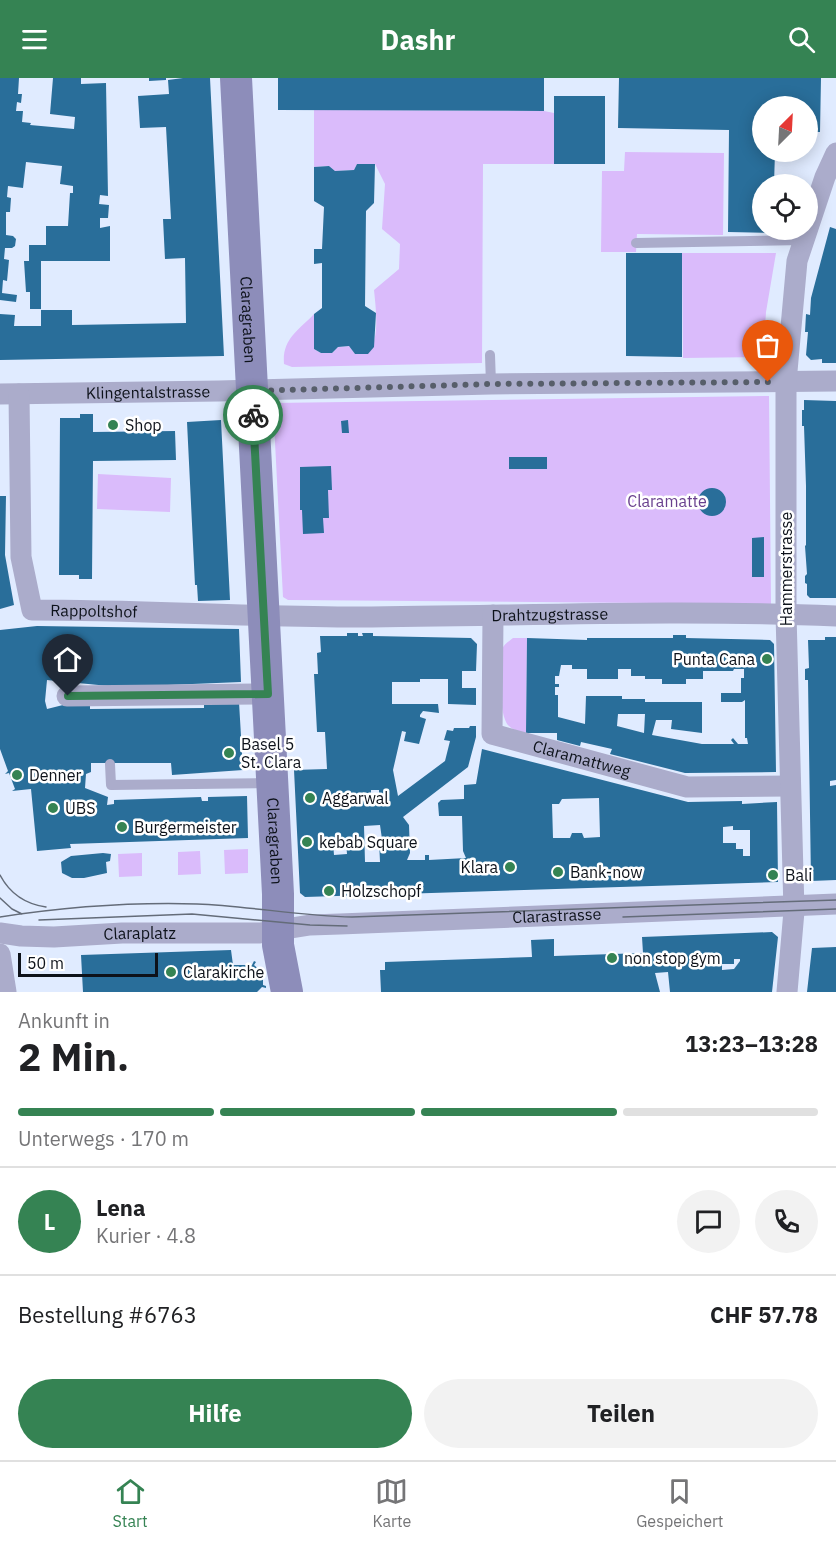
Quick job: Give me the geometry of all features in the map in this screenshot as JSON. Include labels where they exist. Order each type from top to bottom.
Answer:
[{"type":"street","name":"Claragraben","points":[[236,78],[273,783],[278,894],[277,931],[288,992]]},
{"type":"street","name":"Hammerstrasse","points":[[818,198],[836,153]]},
{"type":"street","name":"Hammerstrasse","points":[[787,992],[793,905],[786,614],[786,382],[797,261],[804,240]]},
{"type":"street","name":"Klingentalstrasse","points":[[10,394],[252,391],[491,384],[836,381]]},
{"type":"street","name":"Rappoltshof","points":[[10,394],[21,557],[32,610],[264,615]]},
{"type":"street","name":"Drahtzugstrasse","points":[[264,615],[357,617],[786,614],[836,616]]},
{"type":"street","name":"Claramattweg","points":[[493,615],[492,734],[687,787],[790,786]]},
{"type":"street","points":[[68,696],[109,702],[268,694]]},
{"type":"street","name":"Clarastrasse","points":[[277,931],[310,925],[836,904]]},
{"type":"street","name":"Claraplatz","points":[[0,933],[21,936],[54,936],[277,931]]},
{"type":"street","points":[[0,954],[6,992]]},
{"type":"lane","points":[[636,243],[804,240]]},
{"type":"lane","points":[[490,355],[491,384]]},
{"type":"lane","points":[[110,764],[111,785],[273,783]]},
{"type":"green space","points":[[314,110],[544,111],[554,113],[554,164],[483,164],[482,363],[292,367],[284,364],[288,342],[314,314],[314,349],[321,353],[332,353],[338,347],[349,346],[355,354],[368,354],[376,332],[374,290],[399,269],[400,244],[382,229],[385,184],[375,164],[357,164],[354,170],[335,171],[329,166],[314,167]]},
{"type":"green space","points":[[625,152],[724,153],[723,235],[637,234],[636,252],[601,252],[602,171],[624,171]]},
{"type":"green space","points":[[682,253],[776,253],[766,312],[763,357],[683,358]]},
{"type":"green space","name":"Claramatte","points":[[769,396],[771,604],[288,600],[283,597],[273,403]]},
{"type":"green space","points":[[98,474],[171,478],[170,512],[97,509]]},
{"type":"green space","points":[[513,638],[527,638],[526,733],[509,726],[501,702],[501,652]]},
{"type":"green space","points":[[248,849],[248,873],[225,874],[224,850]]},
{"type":"green space","points":[[200,851],[201,874],[178,875],[178,852]]},
{"type":"green space","points":[[142,853],[142,876],[119,877],[118,854]]},
{"type":"building","points":[[0,78],[19,78],[18,94],[22,94],[21,103],[17,102],[16,111],[23,111],[22,122],[31,123],[30,125],[74,129],[75,117],[50,114],[53,78],[81,78],[81,84],[106,83],[108,196],[100,195],[99,204],[109,205],[108,218],[100,218],[100,228],[110,226],[110,261],[41,261],[41,309],[30,309],[30,292],[26,292],[24,261],[29,261],[29,245],[46,245],[46,226],[68,226],[70,193],[73,193],[73,186],[60,184],[62,166],[26,162],[23,188],[8,186],[7,197],[11,198],[10,212],[6,212],[6,235],[16,239],[15,246],[5,248],[4,259],[9,260],[7,281],[3,280],[2,293],[17,295],[16,302],[0,300]]},
{"type":"building","points":[[149,78],[166,78],[166,80],[149,81]]},
{"type":"building","points":[[210,78],[224,356],[0,360],[0,314],[15,315],[14,326],[41,326],[41,310],[72,310],[72,325],[186,323],[185,258],[165,259],[163,219],[171,219],[166,127],[140,128],[138,96],[169,94],[168,80]]},
{"type":"building","points":[[278,78],[544,78],[544,111],[278,110]]},
{"type":"building","points":[[619,78],[821,78],[820,132],[818,132],[818,96],[752,96],[752,162],[775,162],[774,174],[752,174],[752,233],[728,232],[729,130],[618,128]]},
{"type":"building","points":[[554,96],[605,96],[605,164],[554,164]]},
{"type":"building","points":[[357,164],[375,164],[374,203],[366,211],[365,306],[376,313],[374,347],[368,354],[355,354],[349,346],[338,347],[332,353],[321,353],[314,349],[314,314],[322,308],[322,263],[314,264],[314,249],[322,249],[324,207],[314,201],[314,167],[329,166],[335,171],[354,170]]},
{"type":"building","points":[[830,227],[836,229],[836,363],[822,363],[822,359],[811,360],[806,355],[808,332],[805,332],[806,314],[810,315],[811,298]]},
{"type":"building","points":[[626,253],[682,253],[682,357],[626,356]]},
{"type":"building","points":[[804,400],[836,401],[836,598],[810,598],[807,595],[807,584],[805,583],[807,574],[806,486],[804,426],[802,426]]},
{"type":"building","points":[[80,414],[93,414],[93,432],[175,431],[176,460],[93,461],[92,579],[79,579],[79,575],[59,575],[60,418],[80,418]]},
{"type":"building","points":[[221,420],[230,600],[198,601],[197,585],[195,585],[187,422]]},
{"type":"building","points":[[348,420],[349,433],[342,433],[341,421]]},
{"type":"building","points":[[509,457],[547,457],[547,469],[509,469]]},
{"type":"building","points":[[331,466],[332,490],[328,490],[329,518],[323,518],[324,533],[303,534],[302,510],[300,510],[300,467]]},
{"type":"building","points":[[712,488],[722,492],[726,502],[722,512],[712,516],[702,512],[698,502],[702,492]]},
{"type":"building","points":[[0,496],[6,496],[5,555],[14,605],[0,609]]},
{"type":"building","points":[[764,537],[764,577],[752,577],[752,538]]},
{"type":"building","points":[[37,626],[239,629],[241,682],[119,687],[47,680],[45,701],[47,709],[71,703],[90,702],[90,709],[204,708],[204,702],[239,702],[243,770],[172,775],[171,763],[91,763],[91,772],[86,774],[85,788],[108,797],[107,805],[114,804],[114,800],[201,797],[202,801],[208,801],[208,797],[247,796],[248,838],[70,844],[71,848],[37,851],[31,789],[12,791],[15,789],[9,773],[5,774],[8,771],[0,749],[0,630]]},
{"type":"building","points":[[347,633],[358,633],[358,636],[363,636],[362,633],[373,633],[373,636],[471,638],[477,644],[476,671],[462,671],[462,688],[476,688],[476,705],[448,704],[448,679],[392,682],[392,704],[438,704],[439,713],[423,711],[420,715],[426,719],[419,744],[404,741],[406,732],[402,731],[393,770],[398,796],[445,761],[450,741],[444,740],[447,730],[453,731],[454,728],[476,726],[476,737],[468,767],[403,817],[409,825],[410,853],[407,860],[425,860],[425,855],[429,855],[429,860],[466,858],[463,851],[462,816],[439,816],[438,803],[441,800],[464,799],[464,785],[476,784],[482,749],[688,802],[742,801],[742,804],[777,802],[778,882],[305,897],[300,893],[294,770],[327,769],[325,732],[317,732],[314,674],[318,674],[317,653],[321,652],[320,636],[347,636]],"holes":[[[371,790],[379,790],[379,803],[371,803]],[[599,798],[600,837],[584,838],[582,833],[572,833],[570,838],[553,838],[552,804],[559,804],[562,799]],[[380,825],[382,839],[379,840],[380,862],[365,862],[364,826]],[[733,826],[733,830],[750,830],[750,856],[743,856],[743,849],[736,849],[736,843],[723,843],[723,827]],[[330,839],[337,839],[337,842],[346,841],[347,854],[334,855],[333,843],[330,843]]]},
{"type":"building","points":[[673,635],[686,635],[686,638],[770,640],[774,644],[776,772],[685,773],[610,754],[612,749],[581,742],[580,746],[557,740],[557,733],[526,733],[527,638],[587,640],[587,638],[673,638]],"holes":[[[561,665],[572,665],[572,669],[587,669],[587,679],[618,679],[618,669],[631,669],[631,676],[662,679],[662,684],[686,684],[686,679],[703,679],[703,671],[744,669],[744,678],[741,678],[741,693],[721,693],[721,702],[745,700],[745,738],[748,744],[738,744],[733,738],[731,740],[734,744],[702,744],[652,735],[656,720],[672,720],[671,729],[702,733],[702,702],[645,702],[645,699],[622,699],[622,696],[586,696],[585,724],[558,717],[558,695],[555,695],[555,687],[559,687],[559,684],[555,684],[555,676],[559,676]],[[618,714],[645,714],[644,733],[617,726]]]},
{"type":"building","points":[[825,637],[836,637],[836,780],[830,781],[830,786],[836,785],[836,880],[811,881],[808,680],[805,680],[805,669],[809,668],[808,640],[825,640]]},
{"type":"building","points":[[111,854],[110,861],[106,862],[107,873],[72,878],[62,873],[61,862],[71,856]]},
{"type":"building","points":[[772,932],[778,937],[772,992],[670,992],[668,972],[655,973],[660,992],[381,992],[380,970],[385,970],[385,962],[532,957],[531,940],[554,939],[554,956],[643,953],[642,937]],"holes":[[[734,959],[740,959],[734,969],[722,970],[722,964],[734,964]]]},
{"type":"building","points":[[836,947],[836,992],[807,992],[812,948]]},
{"type":"building","name":"Clarakirche","points":[[231,950],[233,965],[252,965],[254,961],[256,962],[254,965],[263,973],[263,985],[266,988],[262,987],[257,992],[83,992],[81,955]]},
{"type":"tram line","points":[[0,875],[13,893],[31,903],[46,907]]},
{"type":"tram line","points":[[0,898],[12,909],[22,914]]},
{"type":"tram line","points":[[0,917],[49,910],[148,904],[216,905],[352,917],[836,900]]},
{"type":"tram line","points":[[623,917],[836,909]]},
{"type":"tram line","points":[[39,920],[192,914],[310,925],[347,926]]},
{"type":"way so far","points":[[253,415],[252,391],[491,384],[768,382]]},
{"type":"place","name":"Shop","points":[[113,425]]},
{"type":"place","name":"Punta Cana","points":[[767,659]]},
{"type":"place","name":"Basel 5 St. Clara","points":[[229,753]]},
{"type":"place","name":"Denner","points":[[17,775]]},
{"type":"place","name":"Aggarwal","points":[[310,798]]},
{"type":"place","name":"UBS","points":[[53,808]]},
{"type":"place","name":"Burgermeister","points":[[122,827]]},
{"type":"place","name":"kebab Square","points":[[307,842]]},
{"type":"place","name":"Klara","points":[[510,867]]},
{"type":"place","name":"Bank-now","points":[[558,872]]},
{"type":"place","name":"Bali","points":[[773,875]]},
{"type":"place","name":"Holzschopf","points":[[329,891]]},
{"type":"place","name":"non stop gym","points":[[612,958]]},
{"type":"place","name":"Clarakirche","points":[[171,972]]},
{"type":"route","points":[[68,696],[268,694],[253,415]]}]
